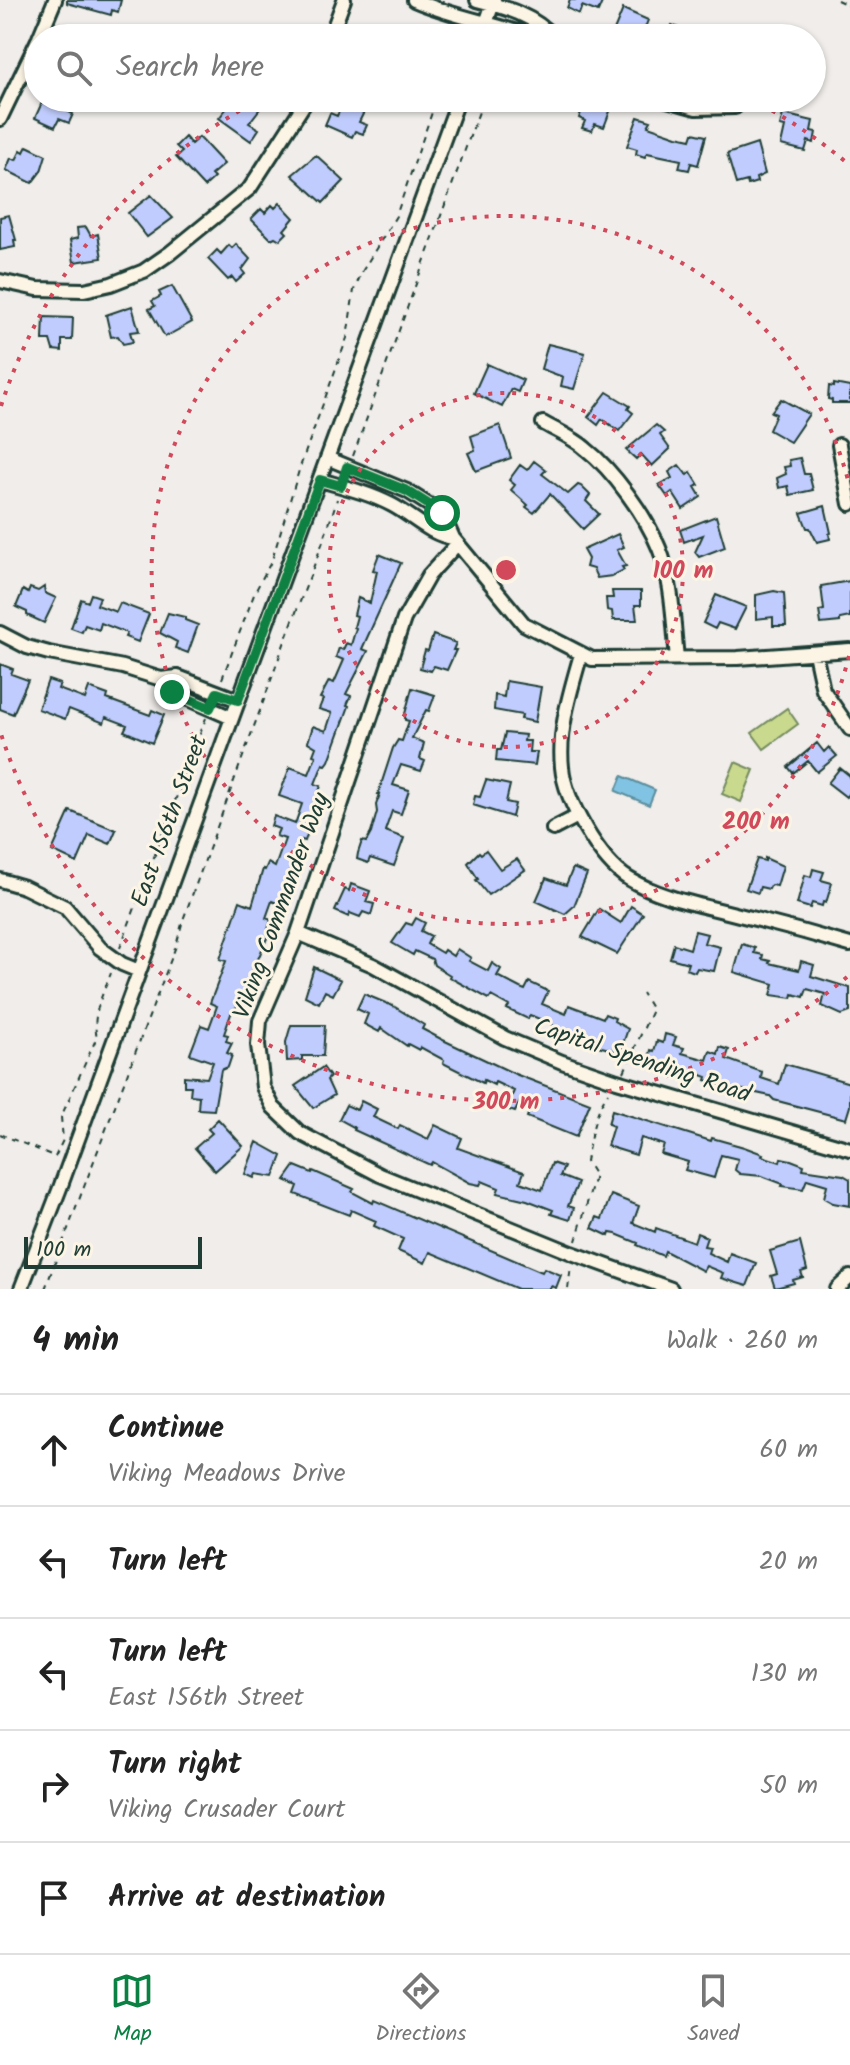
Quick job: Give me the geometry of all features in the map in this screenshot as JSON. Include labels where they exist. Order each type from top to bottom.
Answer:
[{"type":"street","points":[[45,24],[55,0]]},
{"type":"street","points":[[335,24],[344,0]]},
{"type":"street","points":[[414,0],[464,19],[489,24]]},
{"type":"street","points":[[477,0],[494,2],[540,24]]},
{"type":"street","points":[[486,23],[494,2]]},
{"type":"street","points":[[0,119],[24,70]]},
{"type":"street","points":[[0,281],[37,289],[84,290],[111,284],[144,271],[250,188],[299,112]]},
{"type":"street","name":"East 156th Street","points":[[21,1289],[454,112]]},
{"type":"street","points":[[543,423],[585,447],[598,460],[627,495],[653,536],[666,575],[677,658]]},
{"type":"street","points":[[839,445],[850,504]]},
{"type":"street","points":[[327,458],[407,491],[442,513],[455,541],[524,624],[592,659],[738,658],[850,650]]},
{"type":"street","points":[[320,480],[392,505],[436,535],[455,541]]},
{"type":"street","name":"Viking Commander Way","points":[[455,541],[429,575],[404,619],[298,933],[260,1021],[259,1062],[263,1087],[273,1107],[300,1133],[317,1144],[380,1175],[572,1253],[671,1289]]},
{"type":"street","points":[[0,633],[27,647],[123,667],[161,679],[178,677],[238,700]]},
{"type":"street","points":[[815,653],[823,690],[850,729]]},
{"type":"street","points":[[581,654],[565,714],[561,765],[566,791],[578,816],[604,854],[627,878],[673,898],[850,945]]},
{"type":"street","points":[[161,679],[172,692],[232,718]]},
{"type":"street","points":[[553,829],[578,816]]},
{"type":"street","points":[[0,880],[24,887],[65,907],[100,948],[139,971]]},
{"type":"street","name":"Capital Spending Road","points":[[298,933],[373,965],[505,1038],[617,1081],[850,1149]]},
{"type":"street","points":[[837,1289],[850,1277]]},
{"type":"path","points":[[837,0],[850,6]]},
{"type":"path","points":[[217,693],[255,592],[272,560],[300,467],[347,338],[354,290],[396,216],[432,112]]},
{"type":"path","points":[[347,467],[479,112]]},
{"type":"path","points":[[45,1289],[176,946],[341,486]]},
{"type":"path","points":[[0,1134],[55,1157],[63,1140],[61,1117],[97,1037],[94,1025],[96,1014],[210,708]]},
{"type":"path","points":[[568,1289],[572,1253],[595,1176],[586,1161],[596,1113],[629,1065],[652,1010],[642,993]]},
{"type":"path","points":[[69,1163],[91,1171]]},
{"type":"green space","points":[[787,708],[798,724],[764,749],[752,733]]},
{"type":"green space","points":[[735,762],[754,770],[741,802],[722,794]]},
{"type":"water","points":[[622,776],[655,790],[649,805],[616,791]]},
{"type":"building","points":[[67,0],[121,0],[118,12],[112,10],[111,15],[67,3]]},
{"type":"building","points":[[570,0],[603,0],[598,12],[582,6],[579,14],[567,8]]},
{"type":"building","points":[[623,9],[648,20],[646,24],[617,24]]},
{"type":"building","points":[[38,112],[73,114],[69,123],[59,119],[55,127],[35,118]]},
{"type":"building","points":[[224,112],[257,112],[249,123],[259,129],[251,141],[219,118]]},
{"type":"building","points":[[339,112],[364,112],[359,122],[367,125],[363,134],[355,131],[352,137],[325,125],[330,113],[337,116]]},
{"type":"building","points":[[581,112],[610,112],[604,127],[595,124],[592,131],[582,128],[585,121],[579,118]]},
{"type":"building","points":[[783,114],[813,121],[811,131],[816,132],[814,143],[808,141],[805,151],[781,145],[785,127],[780,126]]},
{"type":"building","points":[[638,117],[651,121],[648,126],[677,136],[691,139],[693,133],[706,136],[698,165],[691,163],[689,170],[679,168],[681,160],[647,153],[645,157],[636,154],[637,149],[627,146]]},
{"type":"building","points":[[185,137],[191,144],[199,137],[224,164],[211,175],[214,178],[204,187],[176,157],[182,152],[176,146]]},
{"type":"building","points":[[757,144],[765,174],[756,178],[757,182],[736,184],[727,154]]},
{"type":"building","points":[[27,146],[46,155],[41,171],[32,183],[6,170],[11,158],[16,160]]},
{"type":"building","points":[[316,155],[344,181],[323,203],[292,175]]},
{"type":"building","points":[[151,195],[173,218],[147,237],[128,213]]},
{"type":"building","points":[[280,203],[294,218],[280,240],[275,237],[271,239],[251,219],[261,209],[265,213],[272,205],[275,208]]},
{"type":"building","points":[[9,215],[15,247],[0,250],[0,217]]},
{"type":"building","points":[[86,227],[91,236],[98,234],[102,258],[74,262],[70,240],[78,238],[77,228]]},
{"type":"building","points":[[236,244],[250,259],[242,270],[245,274],[236,282],[232,277],[228,280],[208,259],[217,250],[221,254],[229,245],[232,248]]},
{"type":"building","points":[[172,286],[192,322],[165,337],[149,309],[155,306],[152,301],[161,296],[159,292]]},
{"type":"building","points":[[132,306],[139,331],[130,332],[133,342],[123,344],[118,336],[111,337],[106,315]]},
{"type":"building","points":[[44,317],[73,318],[72,340],[62,340],[62,351],[53,350],[50,340],[43,340]]},
{"type":"building","points":[[548,344],[585,353],[574,389],[561,386],[563,377],[541,369]]},
{"type":"building","points":[[487,364],[523,380],[518,392],[511,389],[502,407],[474,393]]},
{"type":"building","points":[[834,384],[850,387],[850,403],[832,403],[828,399],[829,386],[834,387]]},
{"type":"building","points":[[607,392],[630,406],[628,409],[633,413],[619,431],[602,419],[598,425],[588,417]]},
{"type":"building","points":[[781,399],[809,414],[790,442],[769,430],[776,414],[771,412]]},
{"type":"building","points":[[500,425],[511,458],[476,471],[468,453],[475,450],[471,436]]},
{"type":"building","points":[[656,425],[664,432],[660,435],[670,449],[652,466],[641,454],[636,459],[626,450]]},
{"type":"building","points":[[800,458],[813,490],[790,495],[788,486],[779,488],[777,478],[786,474],[784,467],[790,466],[789,460]]},
{"type":"building","points":[[534,461],[546,470],[542,474],[568,494],[578,485],[581,486],[590,495],[586,501],[599,514],[583,529],[550,494],[534,513],[526,507],[528,505],[511,490],[515,485],[509,480],[520,465],[527,470]]},
{"type":"building","points":[[679,465],[687,475],[691,472],[699,485],[695,487],[701,497],[683,509],[672,492],[667,496],[659,485],[672,478],[669,472]]},
{"type":"building","points":[[825,506],[830,539],[817,542],[801,513]]},
{"type":"building","points":[[716,516],[725,547],[699,557],[695,552],[703,535],[684,542],[680,530]]},
{"type":"building","points":[[618,534],[624,547],[617,550],[626,566],[612,576],[597,578],[593,569],[586,567],[588,559],[583,550]]},
{"type":"building","points":[[379,554],[401,563],[362,649],[368,651],[346,694],[351,696],[349,706],[329,761],[323,764],[315,784],[321,786],[317,796],[320,797],[306,828],[309,829],[305,841],[302,840],[297,851],[280,904],[272,901],[266,918],[271,920],[270,931],[224,1034],[228,1035],[226,1041],[232,1043],[227,1053],[232,1055],[228,1067],[221,1070],[214,1110],[198,1109],[199,1096],[190,1095],[191,1086],[184,1086],[184,1076],[207,1078],[213,1062],[190,1054],[201,1025],[209,1028],[217,1006],[210,1003],[226,961],[220,959],[240,901],[252,906],[263,869],[268,863],[275,867],[285,839],[276,836],[279,829],[271,826],[274,816],[295,824],[302,804],[279,796],[290,767],[309,774],[316,756],[313,755],[316,747],[308,742],[313,726],[326,731],[332,713],[319,709],[323,699],[320,698],[329,681],[334,683],[344,660],[336,657],[339,648],[343,650],[346,643],[351,645],[356,628],[357,616],[354,615],[358,598],[370,603],[377,571],[373,570]]},
{"type":"building","points":[[850,581],[850,617],[840,619],[840,622],[821,624],[819,611],[824,610],[821,586]]},
{"type":"building","points":[[44,587],[45,593],[56,598],[44,623],[16,607],[23,590],[28,593],[30,588],[38,591]]},
{"type":"building","points":[[612,591],[641,591],[641,605],[635,605],[637,620],[613,620],[612,611],[607,610],[606,598],[613,598]]},
{"type":"building","points":[[774,591],[784,593],[786,626],[773,626],[773,617],[756,619],[756,595]]},
{"type":"building","points":[[91,594],[100,597],[97,605],[116,612],[120,603],[149,614],[138,642],[125,637],[127,633],[101,623],[99,630],[85,625],[82,632],[71,628],[81,599],[88,602]]},
{"type":"building","points":[[716,595],[746,607],[735,629],[718,623],[715,629],[703,623]]},
{"type":"building","points":[[168,613],[185,617],[185,620],[198,625],[188,653],[175,648],[177,642],[160,633]]},
{"type":"building","points":[[433,635],[456,643],[447,670],[434,666],[431,671],[420,668]]},
{"type":"building","points":[[0,664],[13,669],[11,674],[28,680],[13,714],[0,709]]},
{"type":"building","points":[[48,680],[60,684],[58,689],[85,699],[89,688],[108,695],[107,699],[150,715],[152,710],[164,715],[152,743],[124,731],[127,725],[106,717],[104,723],[69,709],[65,719],[38,709]]},
{"type":"building","points":[[506,681],[541,687],[535,722],[521,719],[522,715],[494,710],[495,695],[504,697]]},
{"type":"building","points":[[412,688],[435,695],[412,738],[424,743],[420,759],[425,761],[421,771],[401,765],[393,785],[409,790],[401,814],[392,811],[385,831],[404,838],[394,866],[370,858],[368,863],[357,859],[358,853],[362,841],[366,842],[371,833],[378,794],[393,748],[398,740],[402,741],[409,721],[405,720],[405,714]]},
{"type":"building","points":[[505,733],[525,735],[524,741],[530,741],[529,752],[537,752],[535,765],[496,761],[497,750],[501,750]]},
{"type":"building","points":[[817,743],[824,752],[829,747],[837,756],[817,772],[808,761],[793,773],[788,767]]},
{"type":"building","points":[[840,768],[850,776],[850,791],[846,797],[828,783]]},
{"type":"building","points":[[486,780],[510,785],[506,802],[515,804],[512,817],[473,805],[475,796],[480,797]]},
{"type":"building","points":[[70,811],[116,830],[110,844],[89,835],[77,863],[52,851]]},
{"type":"building","points":[[486,850],[500,869],[517,859],[525,870],[488,895],[468,863],[479,852],[481,854]]},
{"type":"building","points":[[765,858],[783,866],[777,886],[771,885],[769,889],[760,887],[758,893],[746,889],[757,859],[765,861]]},
{"type":"building","points":[[573,868],[587,874],[574,906],[565,914],[536,901],[546,878],[566,885]]},
{"type":"building","points":[[813,869],[824,872],[821,880],[832,883],[826,903],[823,902],[822,906],[812,903],[810,908],[797,904],[805,875],[811,877]]},
{"type":"building","points":[[351,884],[370,891],[366,902],[374,904],[371,915],[363,912],[360,917],[350,913],[349,917],[335,911],[345,889],[349,891]]},
{"type":"building","points":[[631,906],[643,914],[617,954],[582,937],[599,909],[621,923]]},
{"type":"building","points":[[416,918],[425,923],[421,931],[431,936],[427,944],[453,956],[457,949],[471,958],[469,961],[488,971],[492,963],[501,969],[497,976],[525,990],[529,982],[548,991],[542,1004],[566,1014],[569,1005],[603,1018],[605,1014],[615,1018],[614,1021],[628,1029],[620,1052],[576,1040],[549,1023],[530,1015],[528,1019],[507,1009],[509,1006],[491,996],[489,999],[449,977],[434,965],[432,959],[415,951],[413,955],[392,943],[406,923],[412,925]]},
{"type":"building","points":[[695,931],[707,934],[704,943],[720,947],[714,971],[697,968],[695,972],[686,969],[688,963],[670,958],[674,944],[690,949]]},
{"type":"building","points":[[742,944],[755,948],[754,953],[763,955],[762,959],[769,963],[799,970],[801,961],[814,965],[811,976],[850,988],[850,1012],[842,1015],[822,1006],[825,994],[807,989],[804,997],[771,995],[774,984],[734,972]]},
{"type":"building","points":[[314,967],[341,980],[333,995],[325,991],[319,1003],[305,996]]},
{"type":"building","points":[[364,994],[393,1006],[424,1025],[422,1029],[443,1040],[515,1074],[590,1103],[576,1137],[527,1117],[533,1102],[522,1097],[515,1112],[506,1109],[514,1091],[495,1082],[494,1085],[484,1080],[483,1083],[443,1063],[444,1060],[420,1047],[419,1050],[407,1046],[381,1028],[379,1032],[364,1024],[368,1014],[357,1009]]},
{"type":"building","points":[[291,1025],[325,1025],[323,1056],[302,1056],[302,1060],[287,1061],[286,1042]]},
{"type":"building","points":[[665,1034],[676,1037],[673,1045],[684,1048],[682,1053],[707,1060],[710,1051],[718,1054],[720,1047],[729,1050],[726,1059],[762,1072],[761,1078],[779,1084],[785,1064],[850,1083],[850,1106],[846,1119],[724,1086],[696,1073],[678,1068],[677,1072],[648,1063],[651,1050],[654,1051],[657,1041],[663,1043]]},
{"type":"building","points":[[323,1067],[330,1077],[327,1080],[334,1095],[313,1108],[295,1086]]},
{"type":"building","points":[[361,1101],[377,1109],[373,1117],[398,1129],[400,1125],[428,1139],[435,1125],[462,1138],[458,1148],[524,1172],[520,1182],[542,1190],[552,1163],[564,1167],[560,1176],[578,1183],[568,1206],[574,1208],[570,1220],[551,1214],[553,1210],[527,1200],[497,1193],[499,1188],[482,1181],[480,1185],[470,1183],[432,1162],[430,1165],[354,1130],[339,1119],[346,1105],[357,1110]]},
{"type":"building","points":[[612,1110],[711,1141],[712,1138],[744,1147],[780,1162],[781,1158],[791,1160],[804,1165],[803,1169],[843,1175],[850,1179],[850,1206],[824,1198],[827,1185],[807,1179],[803,1189],[782,1186],[762,1176],[740,1174],[735,1170],[738,1159],[721,1155],[714,1178],[685,1170],[688,1162],[661,1154],[664,1145],[641,1138],[636,1155],[607,1146],[613,1126],[608,1124]]},
{"type":"building","points":[[218,1119],[243,1146],[215,1171],[195,1148],[212,1133],[208,1129]]},
{"type":"building","points":[[257,1142],[282,1156],[274,1177],[256,1174],[254,1178],[245,1174]]},
{"type":"building","points":[[295,1166],[354,1189],[352,1192],[373,1203],[374,1200],[542,1272],[544,1268],[561,1275],[556,1288],[518,1289],[430,1252],[425,1263],[398,1251],[403,1239],[374,1226],[376,1221],[351,1210],[349,1215],[295,1194],[298,1186],[285,1180]]},
{"type":"building","points":[[611,1195],[639,1206],[633,1223],[694,1242],[697,1233],[707,1237],[704,1246],[710,1247],[708,1253],[727,1262],[730,1253],[756,1263],[747,1286],[721,1278],[723,1273],[706,1266],[703,1271],[665,1251],[663,1256],[616,1234],[610,1233],[609,1236],[592,1228],[597,1217],[602,1219]]},
{"type":"building","points":[[800,1242],[807,1270],[801,1272],[803,1277],[793,1280],[794,1283],[775,1288],[771,1276],[777,1274],[770,1251]]},
{"type":"route","points":[[172,692],[210,708],[217,693],[238,700],[320,480],[341,486],[347,467],[407,491],[442,513]]}]
